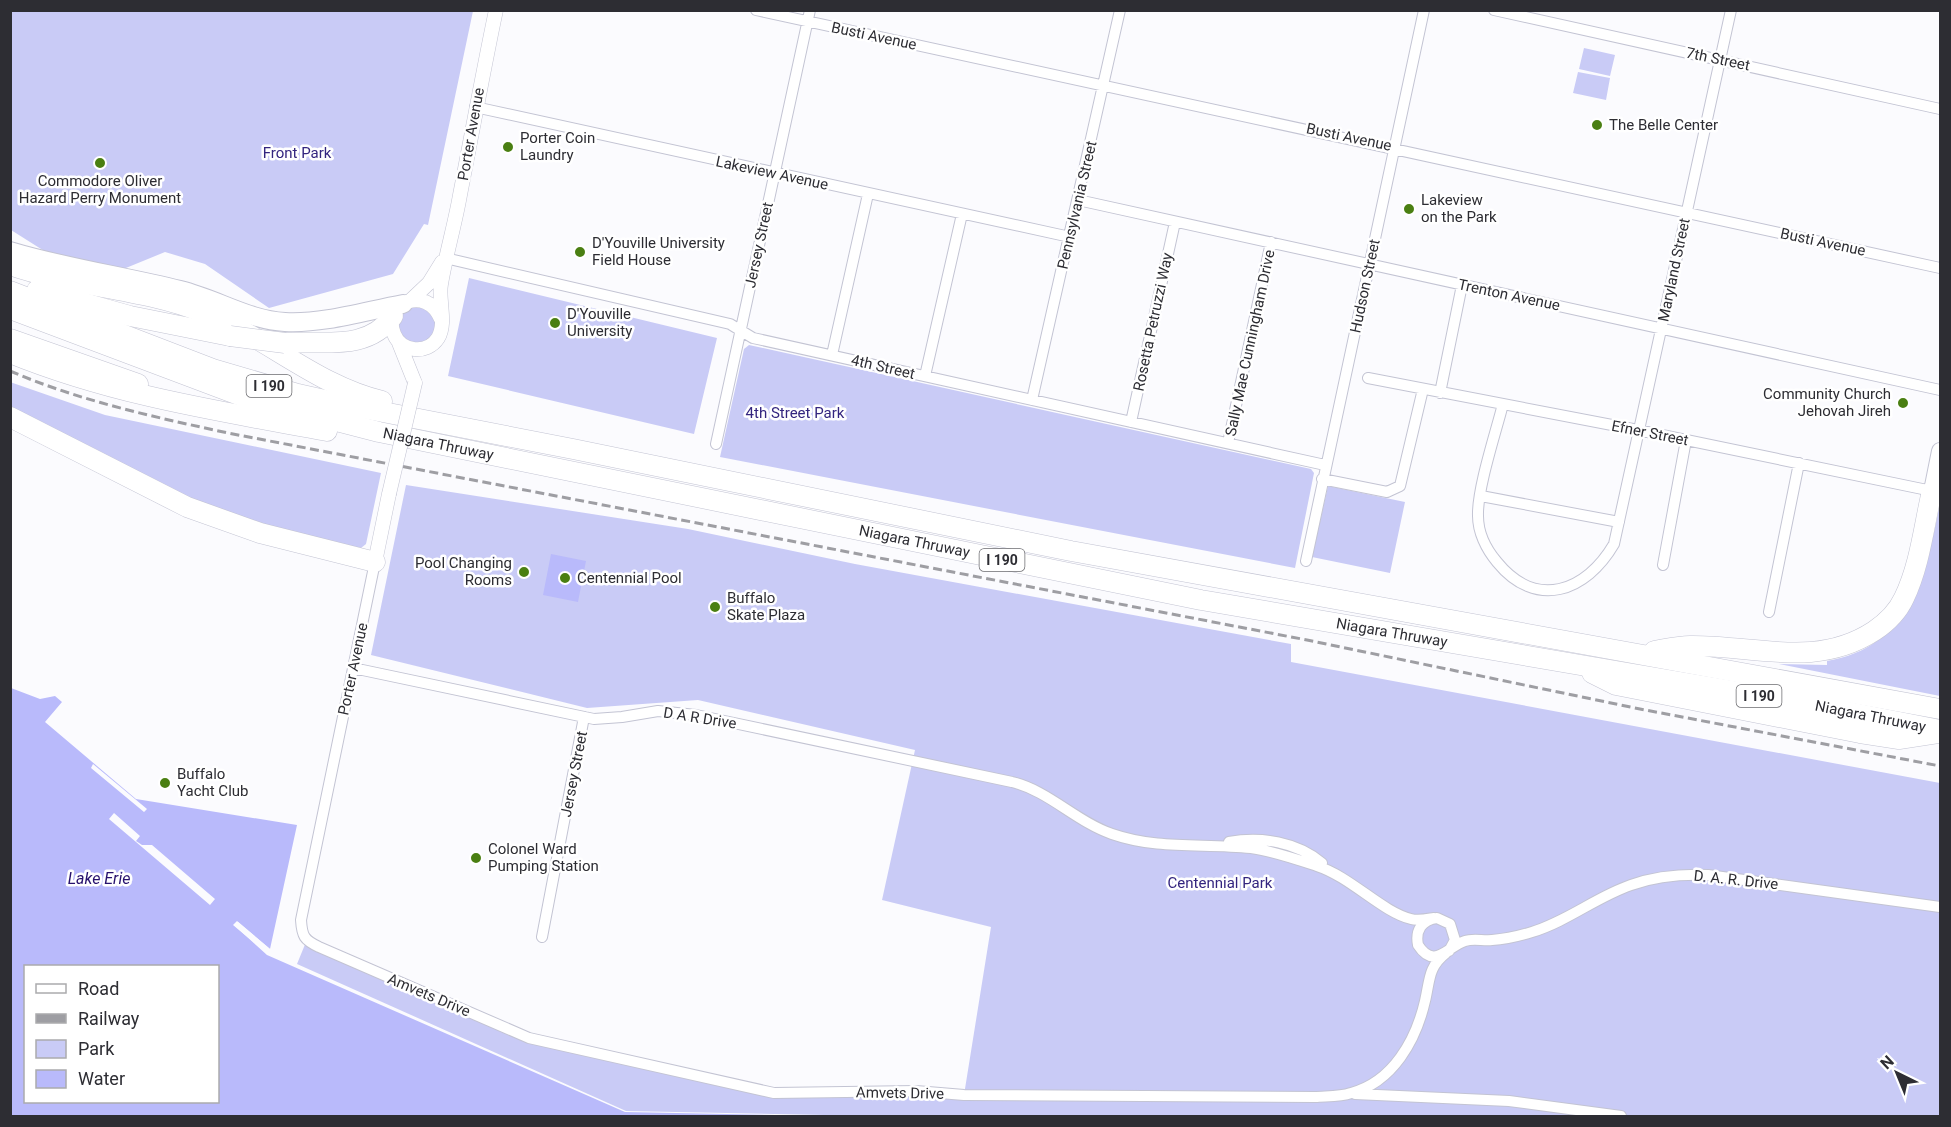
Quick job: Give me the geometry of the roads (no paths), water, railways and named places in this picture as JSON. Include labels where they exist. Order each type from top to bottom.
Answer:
[{"type":"highway","points":[[10,251],[70,267],[181,290],[249,315],[284,322],[322,320],[402,307]]},
{"type":"highway","points":[[10,266],[51,278],[198,310],[244,332],[298,366],[340,388],[397,404],[541,434],[573,448]]},
{"type":"highway","points":[[10,281],[130,316],[230,336],[285,343],[361,340],[381,330],[402,307]]},
{"type":"highway","name":"Niagara Thruway","points":[[10,291],[178,357],[298,394],[1083,553],[1941,709]]},
{"type":"highway","name":"Niagara Thruway","points":[[10,309],[244,397],[379,432],[1190,598],[1941,731]]},
{"type":"highway","points":[[10,339],[110,374],[179,403]]},
{"type":"highway","points":[[10,353],[114,390],[335,433],[379,432]]},
{"type":"highway","points":[[10,417],[187,507],[260,533],[375,562]]},
{"type":"highway","points":[[1633,653],[1690,646],[1797,654],[1837,649],[1865,636],[1888,620],[1904,598],[1911,580],[1932,491]]},
{"type":"highway","points":[[1578,666],[1616,685],[1890,738],[1911,738],[1941,731]]},
{"type":"main road","points":[[1932,491],[1941,452]]},
{"type":"street","name":"Porter Avenue","points":[[319,947],[304,938],[301,920],[389,494],[415,383],[423,356],[438,337],[441,320],[440,294],[445,258],[460,195],[475,107],[496,10]]},
{"type":"street","name":"Busti Avenue","points":[[756,10],[808,16],[1104,85],[1941,268]]},
{"type":"street","name":"Pennsylvania Street","points":[[1032,400],[1120,10]]},
{"type":"street","name":"Hudson Street","points":[[1306,561],[1424,10]]},
{"type":"street","name":"7th Street","points":[[1494,10],[1941,109]]},
{"type":"street","name":"Maryland Street","points":[[1503,404],[1478,514],[1485,544],[1503,570],[1515,580],[1529,587],[1558,590],[1584,580],[1603,562],[1614,544],[1731,10]]},
{"type":"street","name":"Jersey Street","points":[[716,444],[808,16]]},
{"type":"street","name":"Lakeview Avenue","points":[[475,107],[1070,237]]},
{"type":"street","points":[[832,356],[868,194]]},
{"type":"street","name":"Trenton Avenue","points":[[1078,200],[1941,390]]},
{"type":"street","points":[[925,376],[962,214]]},
{"type":"street","name":"Rosetta Petruzzi Way","points":[[1131,422],[1174,222]]},
{"type":"street","name":"Sally Mae Cunningham Drive","points":[[1228,443],[1271,242]]},
{"type":"street","name":"Porter Avenue","points":[[402,307],[429,283],[445,258]]},
{"type":"street","name":"4th Street","points":[[445,258],[730,324],[753,338],[1325,465]]},
{"type":"street","points":[[1440,393],[1462,285]]},
{"type":"street","points":[[415,383],[393,333],[402,307],[426,302],[433,306],[441,320]]},
{"type":"street","points":[[398,341],[411,349],[426,348],[433,344]]},
{"type":"street","name":"Efner Street","points":[[1368,378],[1638,430],[1932,491]]},
{"type":"street","points":[[1322,479],[1387,492],[1400,486],[1423,389]]},
{"type":"street","points":[[1663,565],[1686,440]]},
{"type":"street","points":[[1769,612],[1799,463]]},
{"type":"street","points":[[1481,496],[1618,526]]},
{"type":"street","name":"D A R Drive","points":[[353,668],[584,717],[604,719],[658,711],[686,713],[1029,786],[1081,821],[1127,839],[1173,847],[1211,846],[1270,851],[1330,870],[1402,916]]},
{"type":"street","name":"Jersey Street","points":[[542,937],[584,717]]},
{"type":"street","name":"D. A. R. Drive","points":[[1448,952],[1465,941],[1507,939],[1532,932],[1563,920],[1609,894],[1632,885],[1680,874],[1708,875],[1941,907]]},
{"type":"street","points":[[1402,916],[1416,920],[1434,918],[1450,924],[1462,936],[1472,940]]},
{"type":"street","points":[[1402,916],[1429,962],[1430,970]]},
{"type":"street","points":[[1419,946],[1420,927],[1434,918]]},
{"type":"street","points":[[1430,970],[1436,961],[1448,952],[1455,940],[1450,924]]},
{"type":"street","points":[[1419,946],[1433,956],[1448,952]]},
{"type":"street","name":"Amvets Drive","points":[[319,947],[529,1038],[774,1093],[916,1091],[964,1095],[1315,1097],[1352,1094],[1375,1082],[1405,1053],[1416,1035],[1430,970]]},
{"type":"street","points":[[1352,1094],[1509,1101],[1621,1116]]},
{"type":"water","name":"Centennial Pool","points":[[551,554],[586,561],[578,602],[543,595]]},
{"type":"water","name":"Lake Erie","points":[[11,688],[40,699],[55,696],[62,702],[45,722],[136,799],[297,825],[270,949],[238,922],[234,925],[267,955],[625,1112],[831,1116],[11,1116]]},
{"type":"railway","points":[[10,371],[90,400],[228,433],[1307,640],[1640,709],[1940,766]]},
{"type":"place","name":"The Belle Center","points":[[1597,125]]},
{"type":"place","name":"Porter Coin Laundry","points":[[508,147]]},
{"type":"place","name":"Commodore Oliver Hazard Perry Monument","points":[[100,163]]},
{"type":"place","name":"Lakeview on the Park","points":[[1409,209]]},
{"type":"place","name":"D'Youville University Field House","points":[[580,252]]},
{"type":"place","name":"D'Youville University","points":[[555,323]]},
{"type":"place","name":"Community Church Jehovah Jireh","points":[[1903,403]]},
{"type":"place","name":"Pool Changing Rooms","points":[[524,572]]},
{"type":"place","name":"Centennial Pool","points":[[565,578]]},
{"type":"place","name":"Buffalo Skate Plaza","points":[[715,607]]},
{"type":"place","name":"Buffalo Yacht Club","points":[[165,783]]},
{"type":"place","name":"Colonel Ward Pumping Station","points":[[476,858]]},
{"type":"park label","name":"Front Park","points":[[297,153]]},
{"type":"park label","name":"4th Street Park","points":[[795,413]]},
{"type":"park label","name":"Centennial Park","points":[[1220,883]]}]
